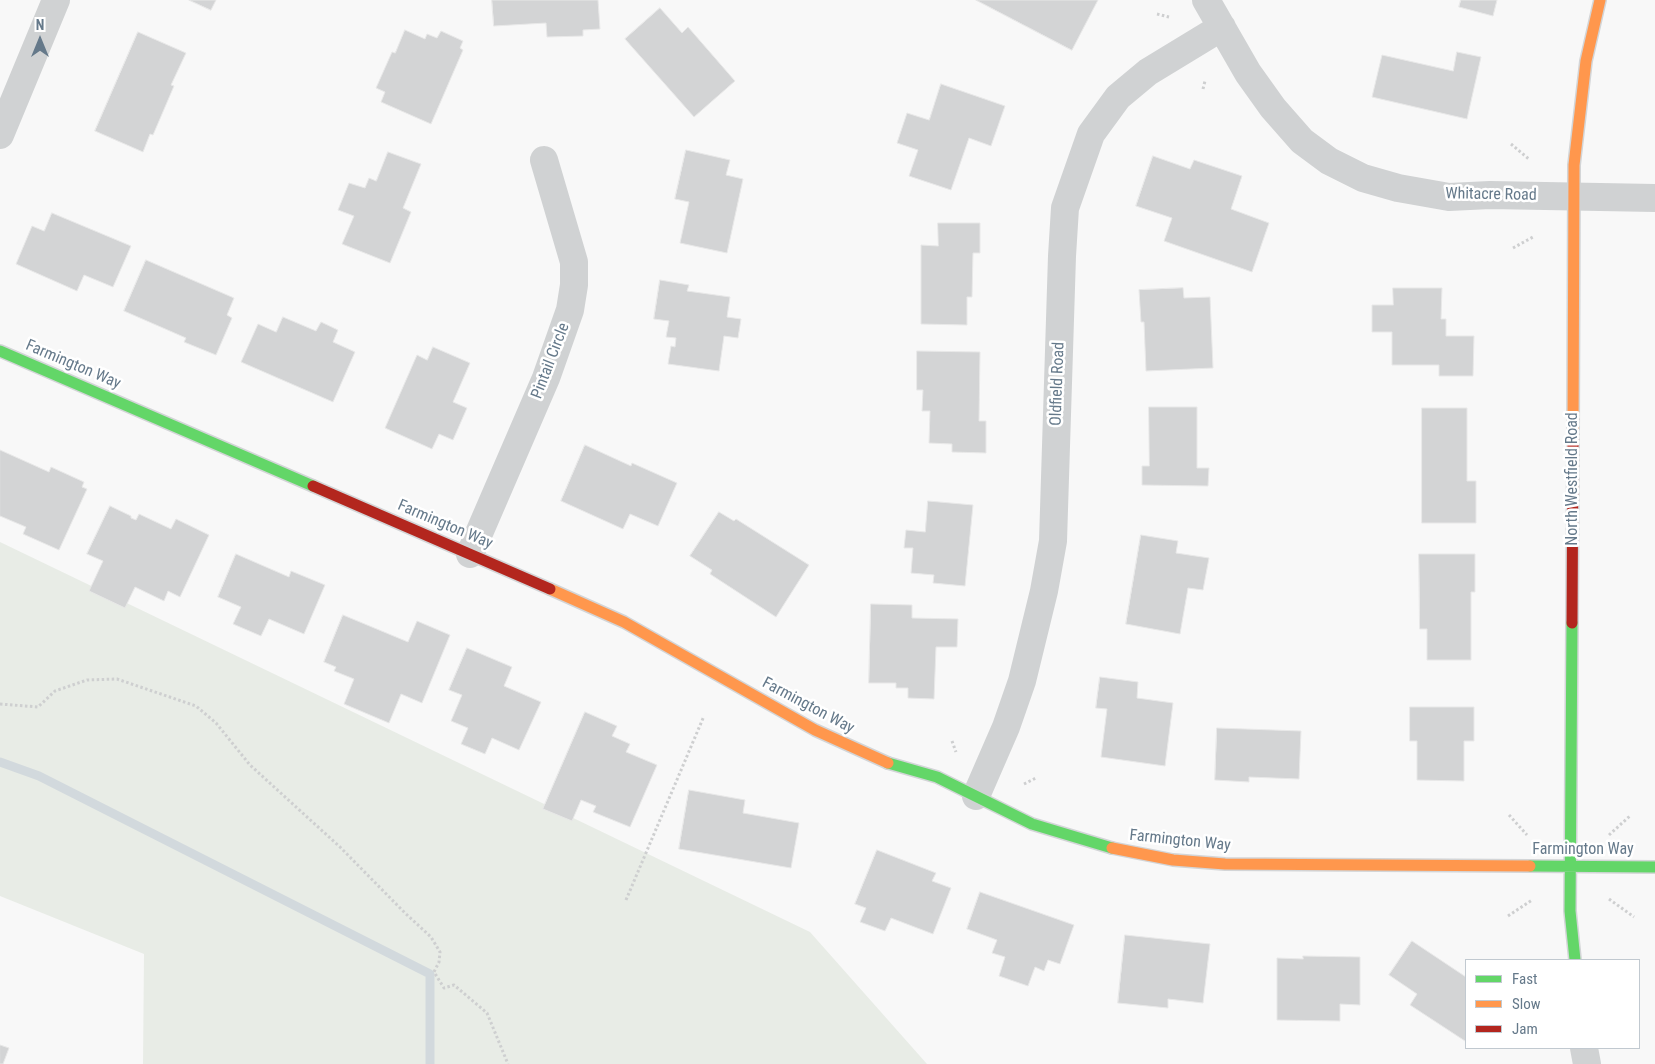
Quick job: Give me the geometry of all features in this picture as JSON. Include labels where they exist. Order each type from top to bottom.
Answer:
[{"type":"street","points":[[0,135],[56,0]]},
{"type":"street","name":"Whitacre Road","points":[[1206,0],[1248,73],[1273,108],[1302,141],[1329,161],[1363,178],[1398,188],[1449,196],[1655,198]]},
{"type":"street","name":"North Westfield Road","points":[[1575,959],[1570,911],[1574,165],[1583,80],[1600,0]]},
{"type":"street","name":"Oldfield Road","points":[[976,796],[1006,727],[1022,681],[1044,591],[1053,541],[1065,208],[1091,134],[1118,97],[1148,72],[1222,27]]},
{"type":"street","name":"Pintail Circle","points":[[470,554],[546,378],[570,310],[574,285],[574,262],[544,160]]},
{"type":"street","name":"Farmington Way","points":[[0,351],[624,622],[815,730],[887,763],[937,777],[1032,824],[1076,838],[1130,853],[1173,860],[1225,864],[1655,866]]},
{"type":"street","points":[[1584,1049],[1587,1064]]},
{"type":"path","points":[[1157,14],[1169,17]]},
{"type":"path","points":[[1203,89],[1205,81]]},
{"type":"path","points":[[1511,144],[1530,160]]},
{"type":"path","points":[[1513,248],[1533,237]]},
{"type":"path","points":[[0,704],[38,707],[55,691],[87,680],[117,679],[196,706],[216,723],[250,765],[340,847],[405,913],[431,936],[440,952],[439,962],[434,972],[444,988],[454,985],[487,1013],[508,1064]]},
{"type":"path","points":[[626,900],[704,716]]},
{"type":"path","points":[[952,741],[957,754]]},
{"type":"path","points":[[1024,784],[1036,778]]},
{"type":"path","points":[[1509,815],[1527,836]]},
{"type":"path","points":[[1609,835],[1631,815]]},
{"type":"path","points":[[1609,899],[1634,917]]},
{"type":"path","points":[[1508,916],[1532,900]]},
{"type":"shaded area","points":[[0,542],[810,932],[927,1064],[143,1064],[144,954],[0,896]]},
{"type":"building","points":[[189,0],[216,0],[211,10]]},
{"type":"building","points":[[492,0],[598,0],[600,29],[583,30],[583,36],[547,37],[546,23],[494,26]]},
{"type":"building","points":[[976,0],[1098,0],[1072,50]]},
{"type":"building","points":[[1461,0],[1497,0],[1493,16],[1459,7]]},
{"type":"building","points":[[660,8],[682,33],[688,27],[735,81],[694,117],[625,39]]},
{"type":"building","points":[[405,30],[425,39],[427,34],[437,38],[441,31],[463,41],[460,48],[463,50],[431,124],[381,102],[385,92],[376,88],[392,52],[395,53]]},
{"type":"building","points":[[138,32],[186,53],[171,85],[174,86],[153,135],[150,134],[143,152],[95,131]]},
{"type":"building","points":[[1457,52],[1481,57],[1467,119],[1372,97],[1382,55],[1453,71]]},
{"type":"building","points":[[941,84],[1005,106],[991,146],[969,138],[951,190],[909,176],[918,150],[897,143],[907,113],[929,120]]},
{"type":"building","points":[[686,150],[730,160],[726,175],[743,179],[727,253],[680,243],[689,202],[675,199]]},
{"type":"building","points":[[388,152],[421,164],[403,208],[411,212],[390,263],[342,244],[354,216],[338,210],[349,183],[365,188],[369,178],[376,181]]},
{"type":"building","points":[[1153,156],[1190,169],[1194,160],[1242,176],[1231,209],[1269,223],[1252,272],[1164,241],[1172,218],[1136,206]]},
{"type":"building","points":[[52,213],[131,246],[113,287],[84,275],[77,291],[16,264],[32,226],[44,231]]},
{"type":"building","points":[[938,223],[980,223],[980,253],[973,253],[972,297],[967,297],[967,325],[921,324],[921,245],[938,246]]},
{"type":"building","points":[[146,260],[234,298],[227,315],[232,318],[216,355],[184,342],[186,338],[124,311]]},
{"type":"building","points":[[660,280],[689,285],[687,291],[730,297],[727,317],[741,319],[738,338],[724,336],[719,371],[668,364],[671,346],[675,347],[676,338],[666,337],[669,321],[654,319]]},
{"type":"building","points":[[1183,288],[1184,298],[1210,297],[1213,368],[1146,371],[1144,322],[1141,322],[1139,290]]},
{"type":"building","points":[[1393,288],[1442,288],[1441,319],[1446,319],[1446,336],[1474,336],[1473,376],[1439,376],[1439,365],[1392,365],[1392,332],[1372,332],[1372,305],[1393,305]]},
{"type":"building","points":[[283,317],[316,331],[321,322],[338,330],[333,342],[355,352],[333,402],[241,362],[258,324],[276,332]]},
{"type":"building","points":[[433,347],[470,363],[453,402],[467,408],[453,440],[439,434],[432,449],[385,428],[417,355],[427,360]]},
{"type":"building","points":[[917,351],[980,352],[979,421],[986,421],[986,453],[952,452],[952,444],[929,443],[930,411],[922,411],[923,390],[917,390]]},
{"type":"building","points":[[1149,407],[1197,407],[1197,468],[1209,468],[1208,486],[1142,485],[1142,466],[1149,466]]},
{"type":"building","points":[[1422,408],[1467,408],[1467,481],[1476,481],[1476,523],[1422,523]]},
{"type":"building","points":[[585,445],[631,466],[632,463],[677,483],[658,526],[630,514],[623,529],[561,501]]},
{"type":"building","points":[[0,450],[49,472],[51,467],[84,482],[82,487],[87,489],[59,550],[23,534],[26,527],[0,516]]},
{"type":"building","points":[[928,501],[973,505],[965,586],[933,583],[934,575],[911,573],[913,548],[904,548],[906,530],[925,532]]},
{"type":"building","points":[[110,506],[136,520],[139,514],[171,529],[176,519],[209,535],[180,597],[168,591],[164,601],[135,587],[125,608],[89,591],[103,561],[87,554]]},
{"type":"building","points":[[719,512],[734,521],[736,519],[809,565],[776,617],[710,574],[712,570],[690,556]]},
{"type":"building","points":[[1141,535],[1178,541],[1176,553],[1209,558],[1203,590],[1188,588],[1180,634],[1126,624]]},
{"type":"building","points":[[236,554],[289,577],[291,571],[325,585],[304,634],[269,619],[261,636],[233,624],[241,607],[218,597]]},
{"type":"building","points":[[1419,554],[1475,554],[1475,592],[1471,592],[1471,660],[1427,660],[1427,629],[1420,629]]},
{"type":"building","points":[[871,604],[912,605],[912,618],[958,619],[957,647],[936,647],[934,699],[908,698],[908,688],[896,688],[896,683],[869,683]]},
{"type":"building","points":[[343,615],[408,642],[417,621],[450,635],[422,703],[401,694],[389,723],[344,704],[354,679],[334,671],[336,667],[324,662]]},
{"type":"building","points":[[467,648],[512,667],[504,686],[541,702],[519,750],[492,738],[485,754],[461,744],[468,728],[451,721],[462,695],[449,690]]},
{"type":"building","points":[[1100,677],[1138,682],[1137,698],[1173,703],[1165,766],[1101,757],[1107,709],[1096,708]]},
{"type":"building","points":[[1410,707],[1474,707],[1474,741],[1464,741],[1464,781],[1417,780],[1417,741],[1410,741]]},
{"type":"building","points":[[585,712],[617,726],[612,736],[630,744],[626,752],[657,765],[630,827],[593,812],[596,806],[581,800],[572,821],[543,809]]},
{"type":"building","points":[[1217,728],[1301,731],[1299,779],[1249,777],[1249,782],[1215,780]]},
{"type":"building","points":[[689,790],[745,800],[743,813],[799,823],[791,868],[679,849]]},
{"type":"building","points":[[877,850],[936,873],[932,881],[951,888],[933,934],[891,918],[885,931],[860,922],[866,908],[855,904]]},
{"type":"building","points":[[980,892],[1074,925],[1060,964],[1048,960],[1044,971],[1035,967],[1028,986],[999,976],[1005,957],[992,953],[997,940],[967,929]]},
{"type":"building","points":[[1125,935],[1210,944],[1203,1003],[1168,999],[1168,1008],[1118,1003]]},
{"type":"building","points":[[1412,941],[1465,976],[1465,1041],[1410,1005],[1417,994],[1389,975]]},
{"type":"building","points":[[1303,956],[1360,957],[1360,1005],[1340,1004],[1340,1021],[1277,1020],[1277,958],[1303,959]]},
{"type":"building","points":[[0,1045],[9,1048],[3,1064],[0,1064]]},
{"type":"waterway","points":[[0,762],[39,776],[430,974],[430,1064]]},
{"type":"traffic: fast","points":[[0,351],[313,486]]},
{"type":"traffic: fast","points":[[1572,623],[1570,911],[1575,959]]},
{"type":"traffic: fast","points":[[888,763],[937,777],[1032,824],[1112,848]]},
{"type":"traffic: fast","points":[[1530,866],[1655,867]]},
{"type":"traffic: slow","points":[[1573,433],[1574,165],[1586,61],[1600,0]]},
{"type":"traffic: slow","points":[[550,589],[624,622],[815,730],[888,763]]},
{"type":"traffic: slow","points":[[1112,848],[1173,860],[1225,864],[1530,866]]},
{"type":"traffic: jam","points":[[1572,623],[1573,433]]},
{"type":"traffic: jam","points":[[313,486],[550,589]]}]
